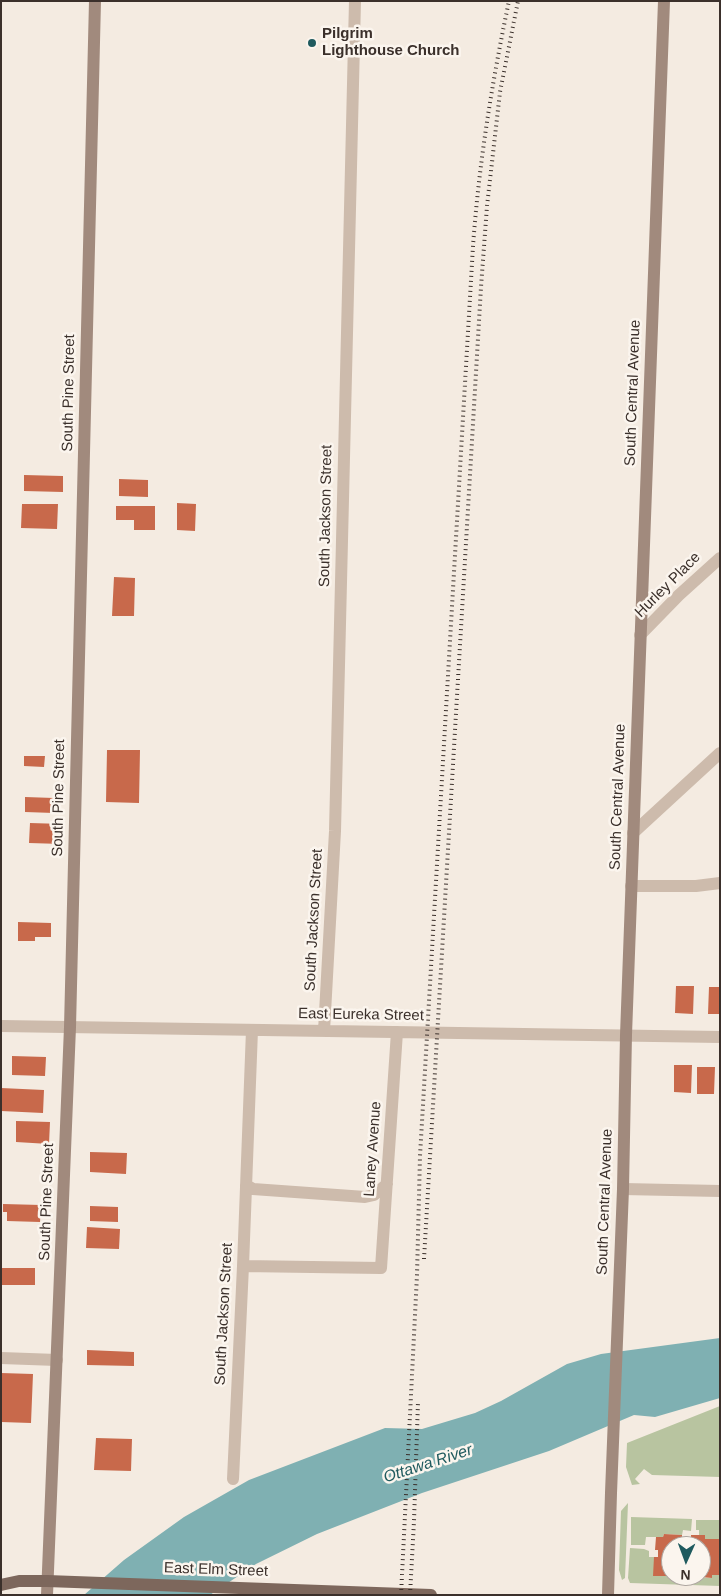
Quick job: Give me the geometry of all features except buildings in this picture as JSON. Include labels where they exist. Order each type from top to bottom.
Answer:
[{"type":"main road","name":"East Elm Street","points":[[1,1585],[19,1581],[47,1581],[430,1595]]},
{"type":"street","name":"South Pine Street","points":[[47,1595],[70,1027],[95,1]]},
{"type":"street","name":"South Jackson Street","points":[[324,1031],[335,831],[356,1]]},
{"type":"street","name":"South Central Avenue","points":[[608,1595],[623,1190],[631,886],[664,1]]},
{"type":"street","name":"Hurley Place","points":[[640,635],[679,595],[720,558]]},
{"type":"street","points":[[633,832],[720,753]]},
{"type":"street","points":[[631,886],[696,886],[720,883]]},
{"type":"street","name":"East Eureka Street","points":[[1,1026],[720,1037]]},
{"type":"street","name":"South Jackson Street","points":[[233,1479],[252,1030]]},
{"type":"street","name":"Laney Avenue","points":[[243,1266],[381,1268],[397,1032]]},
{"type":"street","points":[[246,1185],[253,1189],[365,1197],[374,1195],[387,1184]]},
{"type":"street","points":[[623,1190],[720,1191]]},
{"type":"street","points":[[1,1358],[57,1360]]},
{"type":"green space","points":[[720,1406],[720,1477],[652,1475],[644,1469],[635,1479],[640,1484],[632,1485],[626,1467],[627,1443]]},
{"type":"green space","points":[[628,1503],[625,1578],[622,1580],[619,1570],[621,1511]]},
{"type":"green space","points":[[631,1517],[692,1519],[691,1531],[683,1530],[682,1535],[664,1534],[661,1537],[646,1537],[645,1545],[631,1545]]},
{"type":"green space","points":[[696,1520],[720,1520],[720,1539],[711,1539],[711,1536],[700,1536],[699,1530],[696,1530]]},
{"type":"green space","points":[[630,1548],[649,1551],[649,1557],[654,1557],[654,1575],[661,1575],[661,1584],[630,1583],[628,1578]]},
{"type":"green space","points":[[712,1575],[720,1575],[720,1586],[711,1586]]},
{"type":"water","name":"Ottawa River","points":[[720,1338],[720,1398],[655,1417],[634,1415],[549,1451],[422,1493],[317,1534],[256,1564],[210,1595],[84,1595],[124,1560],[184,1517],[249,1480],[385,1428],[422,1429],[475,1413],[501,1401],[567,1364],[601,1354]]},
{"type":"railway","points":[[401,1595],[417,1275],[420,1156],[473,246],[487,123],[509,1]]},
{"type":"railway","points":[[424,1259],[487,206],[500,92],[518,1]]},
{"type":"railway","points":[[410,1595],[418,1402]]},
{"type":"place","name":"Pilgrim Lighthouse Church","points":[[312,43]]}]
